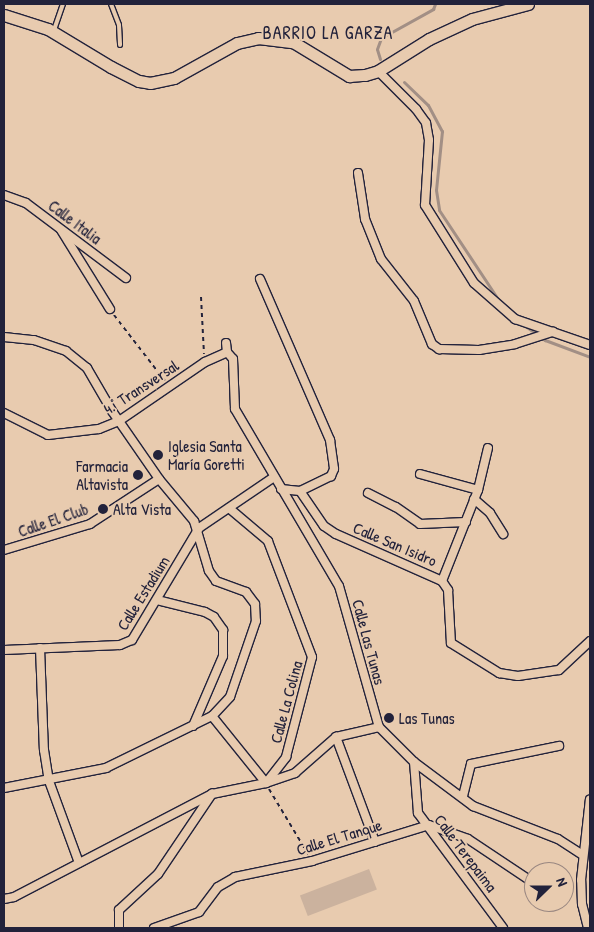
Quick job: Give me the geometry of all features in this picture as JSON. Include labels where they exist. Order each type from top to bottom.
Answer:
[{"type":"main road","points":[[4,14],[54,32],[111,67],[139,81],[150,83],[174,78],[237,43],[258,38],[293,42],[348,76],[378,72],[456,26],[528,4]]},
{"type":"street","points":[[378,72],[416,109],[426,123],[429,140],[425,206],[474,283],[515,318],[590,345]]},
{"type":"street","points":[[358,172],[365,219],[381,259],[414,301],[432,344],[440,349],[479,350],[515,344],[553,332]]},
{"type":"street","name":"Calle Italia","points":[[4,195],[26,203],[126,278]]},
{"type":"street","points":[[58,226],[110,309]]},
{"type":"street","points":[[260,278],[330,440],[334,469],[331,476],[300,491],[282,489]]},
{"type":"street","points":[[4,337],[34,340],[76,357],[87,368],[119,422],[159,479],[199,528],[209,571],[216,581],[246,592],[255,604],[256,621],[230,697],[212,716],[106,768],[4,788]]},
{"type":"street","points":[[226,343],[227,352]]},
{"type":"street","name":"4.° Transversal","points":[[4,413],[48,435],[99,430],[119,422],[168,386],[206,362],[227,352]]},
{"type":"street","name":"Calle Las Tunas","points":[[227,352],[232,360],[235,409],[339,586],[379,727],[414,762],[480,810],[558,839],[582,854]]},
{"type":"street","points":[[442,581],[478,490],[488,448]]},
{"type":"street","points":[[420,474],[478,490]]},
{"type":"street","name":"Calle Estadium","points":[[4,650],[128,642],[135,638],[199,528],[274,478]]},
{"type":"street","name":"Calle El Club","points":[[4,550],[90,524],[159,479]]},
{"type":"street","name":"Calle San Isidro","points":[[300,491],[324,526],[336,534],[442,581],[448,590],[451,643],[504,675],[559,670],[590,641]]},
{"type":"street","points":[[368,493],[396,507],[420,524],[466,522]]},
{"type":"street","points":[[474,499],[490,513],[503,534]]},
{"type":"street","name":"Calle La Colina","points":[[229,508],[268,541],[312,656],[289,749],[266,783]]},
{"type":"street","points":[[158,600],[206,612],[214,617],[223,630],[223,656],[193,726]]},
{"type":"street","points":[[40,648],[44,750],[49,780],[79,863]]},
{"type":"street","points":[[212,716],[266,783]]},
{"type":"street","points":[[4,899],[79,863],[212,794],[266,783],[295,773],[336,737],[379,727]]},
{"type":"street","points":[[336,737],[375,842]]},
{"type":"street","points":[[463,796],[471,764],[559,746]]},
{"type":"street","name":"Calle Terepaima","points":[[414,762],[418,813],[429,825],[503,928]]},
{"type":"street","points":[[119,928],[119,910],[158,874],[212,794]]},
{"type":"street","points":[[588,928],[582,904],[582,854],[590,799]]},
{"type":"street","points":[[429,825],[468,840],[524,876]]},
{"type":"street","name":"Calle El Tanque","points":[[154,928],[199,912],[218,887],[235,877],[312,861],[429,825]]},
{"type":"lane","points":[[54,32],[63,4]]},
{"type":"lane","points":[[111,4],[118,25],[120,45]]},
{"type":"path","points":[[200,297],[206,362]]},
{"type":"path","points":[[110,309],[168,386]]},
{"type":"path","points":[[266,783],[312,861]]},
{"type":"shaded area","points":[[369,869],[377,890],[308,916],[300,896]]},
{"type":"waterway","points":[[380,59],[377,49],[381,38],[433,9],[435,4]]},
{"type":"waterway","points":[[404,82],[428,105],[442,131],[436,190],[439,210],[500,302]]},
{"type":"waterway","points":[[524,325],[545,340],[590,357]]},
{"type":"place","name":"Iglesia Santa María Goretti","points":[[158,455]]},
{"type":"place","name":"Farmacia Altavista","points":[[138,475]]},
{"type":"place","name":"Alta Vista","points":[[103,509]]},
{"type":"place","name":"Las Tunas","points":[[389,718]]},
{"type":"district","name":"BARRIO LA GARZA","points":[[328,33]]}]
